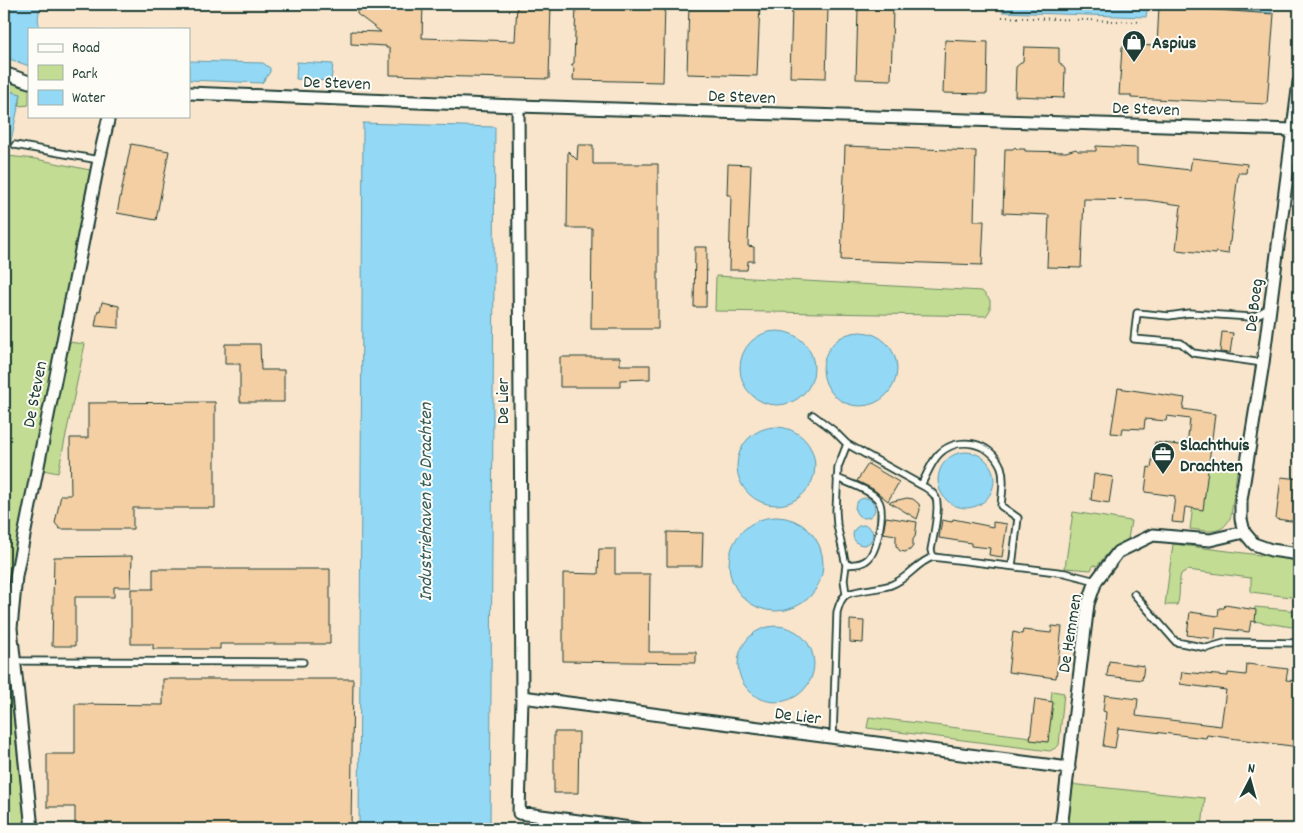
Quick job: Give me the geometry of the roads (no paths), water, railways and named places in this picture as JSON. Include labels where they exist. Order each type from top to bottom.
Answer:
[{"type":"street","points":[[4,73],[28,82]]},
{"type":"street","name":"De Boeg","points":[[1244,532],[1241,519],[1241,500],[1271,306],[1299,82]]},
{"type":"street","name":"De Steven","points":[[190,93],[518,106],[1293,130]]},
{"type":"street","name":"De Lier","points":[[518,106],[522,697],[519,813],[548,817]]},
{"type":"street","name":"De Steven","points":[[32,829],[11,628],[16,576],[98,160],[108,118]]},
{"type":"street","points":[[1244,532],[1254,544],[1271,550],[1299,554]]},
{"type":"street","name":"De Hemmen","points":[[1061,829],[1088,604],[1096,581],[1118,552],[1153,536],[1210,540],[1244,532]]},
{"type":"street","name":"De Lier","points":[[522,697],[1069,768]]},
{"type":"street","points":[[548,817],[638,829]]},
{"type":"lane","points":[[15,145],[98,160]]},
{"type":"lane","points":[[1263,362],[1193,353],[1181,343],[1134,338],[1137,313],[1168,316],[1189,314],[1251,317],[1271,306]]},
{"type":"lane","points":[[813,415],[833,430],[847,444],[931,491],[936,499],[937,507],[931,550],[933,557]]},
{"type":"lane","points":[[921,485],[938,455],[954,445],[972,443],[989,451],[996,458],[1003,475],[1001,506],[1018,518],[1012,566]]},
{"type":"lane","points":[[846,594],[844,580],[846,565],[837,525],[837,478],[840,462],[847,444]]},
{"type":"lane","points":[[837,478],[871,494],[880,502],[881,508],[880,530],[873,554],[864,562],[846,565]]},
{"type":"lane","points":[[833,737],[837,612],[840,602],[846,594],[890,585],[900,581],[926,559],[933,557],[1065,573],[1096,581]]},
{"type":"lane","points":[[1134,594],[1176,642],[1206,648],[1228,642],[1299,643]]},
{"type":"lane","points":[[14,661],[303,662]]},
{"type":"lane","points":[[547,829],[548,817]]},
{"type":"water","points":[[4,4],[41,4],[38,20],[40,28],[28,28],[28,66],[4,57]]},
{"type":"water","points":[[1002,4],[1271,4],[1272,13],[1148,5],[1146,17],[1002,12]]},
{"type":"water","points":[[190,61],[263,63],[270,68],[270,72],[262,83],[190,80]]},
{"type":"water","points":[[297,62],[333,64],[331,81],[296,79]]},
{"type":"water","points":[[4,90],[21,94],[4,173]]},
{"type":"water","name":"Industriehaven te Drachten","points":[[363,123],[495,127],[490,829],[359,829]]},
{"type":"water","points":[[777,331],[798,337],[808,347],[814,368],[808,389],[798,399],[777,405],[756,399],[746,389],[740,368],[746,347],[756,337]]},
{"type":"water","points":[[860,332],[881,338],[891,348],[897,369],[891,390],[881,400],[860,406],[839,400],[829,390],[823,369],[829,348],[839,338]]},
{"type":"water","points":[[768,427],[784,427],[798,433],[809,444],[815,458],[815,474],[809,488],[798,499],[784,505],[768,505],[754,499],[743,488],[737,474],[737,458],[743,444],[754,433]]},
{"type":"water","points":[[960,452],[972,452],[982,456],[990,464],[994,480],[990,496],[982,504],[972,508],[960,508],[950,504],[942,496],[938,486],[938,474],[942,464],[950,456]]},
{"type":"water","points":[[865,498],[872,501],[875,508],[872,515],[865,518],[858,515],[855,508],[858,501]]},
{"type":"water","points":[[776,517],[794,521],[809,531],[819,546],[823,564],[819,582],[809,597],[794,607],[776,611],[758,607],[743,597],[733,582],[729,564],[733,546],[743,531],[758,521]]},
{"type":"water","points":[[863,525],[870,528],[873,535],[870,542],[863,545],[856,542],[853,535],[856,528]]},
{"type":"water","points":[[769,626],[783,626],[797,632],[808,643],[814,657],[811,679],[803,691],[783,702],[769,702],[755,696],[744,685],[738,671],[738,657],[744,643],[755,632]]},
{"type":"place","name":"Aspius","points":[[1134,63]]},
{"type":"place","name":"Slachthuis Drachten","points":[[1163,475]]}]
